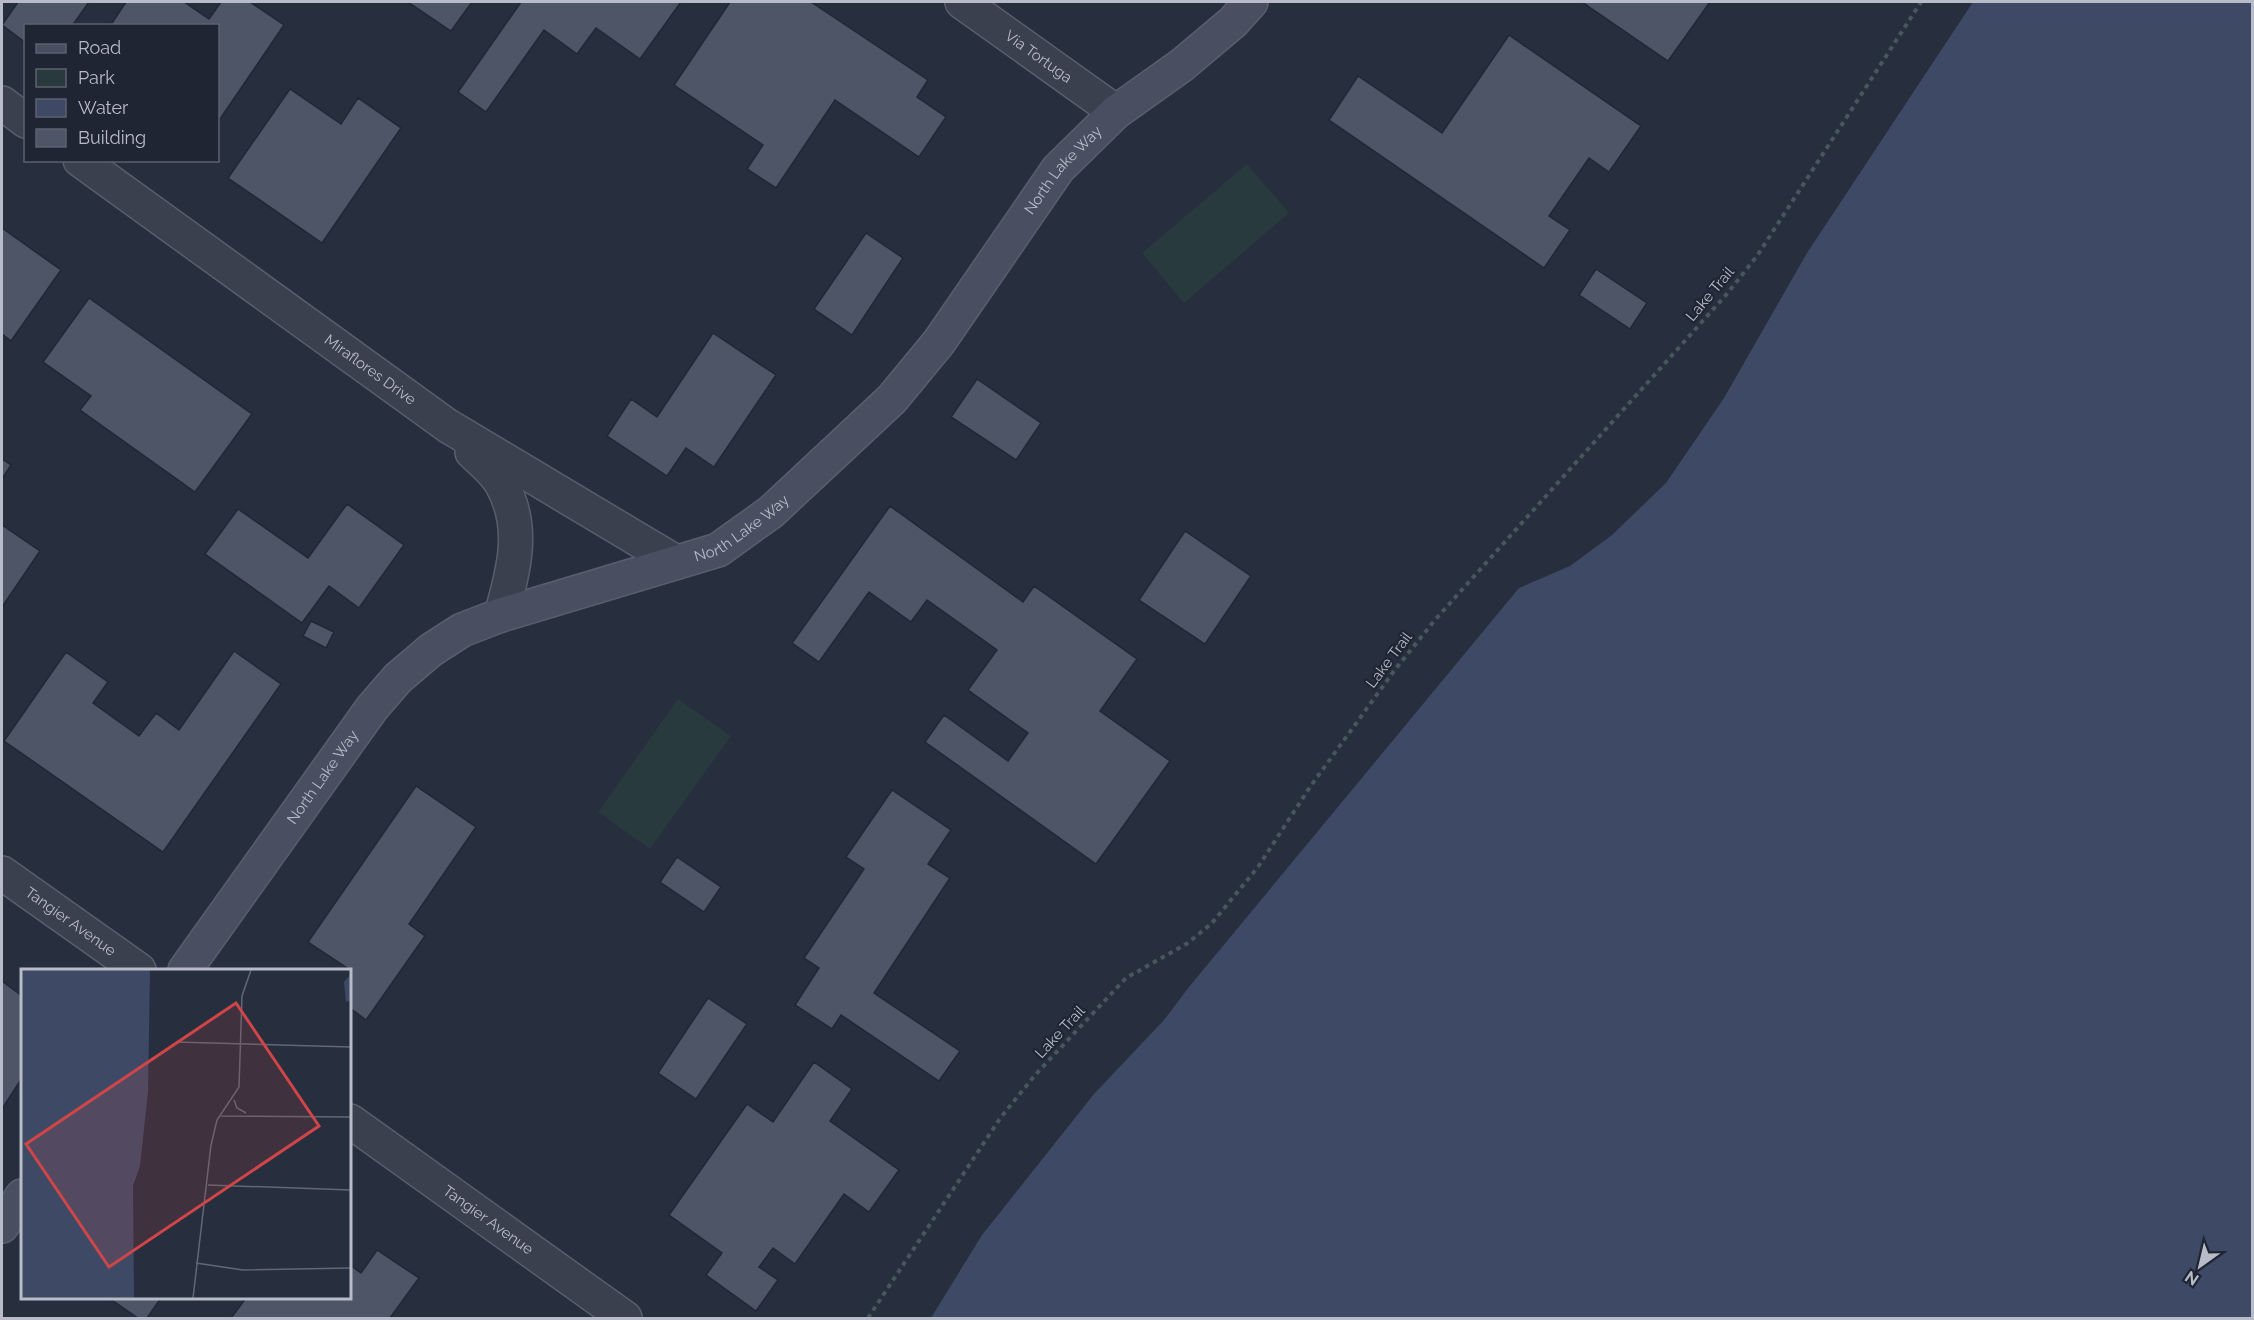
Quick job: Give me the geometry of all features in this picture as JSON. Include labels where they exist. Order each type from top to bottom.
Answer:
[{"type":"street","name":"Via Tortuga","points":[[962,2],[1116,112]]},
{"type":"street","name":"North Lake Way","points":[[186,969],[365,718],[398,678],[431,650],[462,630],[501,615],[674,561],[718,550],[771,512],[892,399],[939,342],[1058,169],[1116,112],[1182,65],[1233,22],[1251,2]]},
{"type":"street","points":[[2,104],[24,120]]},
{"type":"street","name":"Miraflores Drive","points":[[83,162],[448,426],[674,561]]},
{"type":"street","points":[[448,426],[500,481],[512,506],[517,536],[515,567],[501,615]]},
{"type":"street","name":"Tangier Avenue","points":[[2,873],[138,969]]},
{"type":"street","name":"Tangier Avenue","points":[[351,1122],[625,1318]]},
{"type":"street","points":[[2,1226],[21,1198]]},
{"type":"path","name":"Lake Trail","points":[[868,1318],[968,1164],[1036,1074],[1126,978],[1188,943],[1212,923],[1258,867],[1310,787],[1394,671],[1434,621],[1732,287],[1757,256],[1921,2]]},
{"type":"green space","points":[[1247,164],[1289,213],[1184,303],[1142,253]]},
{"type":"green space","points":[[678,699],[731,736],[650,849],[598,812]]},
{"type":"water","points":[[1973,2],[2252,2],[2252,1318],[931,1318],[982,1235],[1094,1094],[1164,1020],[1519,588],[1570,566],[1612,535],[1666,483],[1724,398],[1807,253]]},
{"type":"building","points":[[18,2],[89,2],[73,24],[24,24],[24,42],[2,25]]},
{"type":"building","points":[[126,2],[184,2],[209,19],[221,2],[250,2],[284,25],[219,121],[219,24],[111,24]]},
{"type":"building","points":[[408,2],[472,2],[451,31]]},
{"type":"building","points":[[521,2],[681,2],[640,59],[596,28],[577,54],[544,30],[486,112],[458,92]]},
{"type":"building","points":[[730,2],[811,2],[928,80],[917,97],[946,117],[919,157],[835,100],[776,188],[747,169],[763,145],[674,85]]},
{"type":"building","points":[[1582,2],[1710,2],[1668,61]]},
{"type":"building","points":[[1509,35],[1641,126],[1609,172],[1589,158],[1549,216],[1570,230],[1544,268],[1329,120],[1358,76],[1442,133]]},
{"type":"building","points":[[290,89],[341,124],[358,98],[401,128],[322,243],[228,178]]},
{"type":"building","points":[[2,228],[61,270],[11,341],[2,334]]},
{"type":"building","points":[[866,233],[903,258],[852,335],[814,309]]},
{"type":"building","points":[[1596,269],[1647,303],[1630,329],[1579,295]]},
{"type":"building","points":[[89,298],[252,414],[195,492],[80,410],[91,396],[43,362]]},
{"type":"building","points":[[713,333],[776,375],[714,467],[686,448],[667,476],[607,436],[631,399],[657,417]]},
{"type":"building","points":[[977,379],[1041,423],[1016,460],[951,417]]},
{"type":"building","points":[[2,459],[11,465],[2,479]]},
{"type":"building","points":[[347,504],[404,545],[359,608],[329,586],[302,623],[205,554],[238,509],[308,558]]},
{"type":"building","points":[[890,506],[1023,602],[1034,586],[1137,659],[1100,711],[1170,761],[1096,864],[925,742],[944,715],[1008,761],[1028,733],[968,690],[997,650],[927,600],[911,622],[869,592],[819,662],[792,643]]},
{"type":"building","points":[[2,525],[40,551],[2,607]]},
{"type":"building","points":[[1185,531],[1251,576],[1205,644],[1139,600]]},
{"type":"building","points":[[311,621],[334,632],[326,648],[303,636]]},
{"type":"building","points":[[234,651],[281,684],[163,852],[4,741],[66,652],[108,682],[93,703],[139,736],[156,713],[179,730]]},
{"type":"building","points":[[416,786],[476,827],[409,924],[425,936],[366,1020],[351,1009],[351,969],[308,942]]},
{"type":"building","points":[[892,790],[951,830],[928,864],[950,878],[874,993],[960,1051],[939,1081],[841,1015],[832,1029],[795,1005],[819,968],[804,958],[864,869],[846,857]]},
{"type":"building","points":[[677,857],[721,887],[704,912],[660,882]]},
{"type":"building","points":[[2,981],[21,995],[21,1080],[2,1109]]},
{"type":"building","points":[[708,998],[747,1024],[696,1099],[658,1073]]},
{"type":"building","points":[[814,1062],[852,1089],[830,1121],[899,1170],[869,1212],[844,1194],[795,1264],[773,1248],[759,1267],[778,1280],[756,1311],[706,1275],[722,1253],[669,1215],[747,1104],[773,1122]]},
{"type":"building","points":[[377,1250],[419,1278],[390,1318],[231,1318],[245,1299],[351,1299],[351,1266],[361,1273]]},
{"type":"building","points":[[110,1299],[160,1299],[147,1318],[138,1318]]}]
